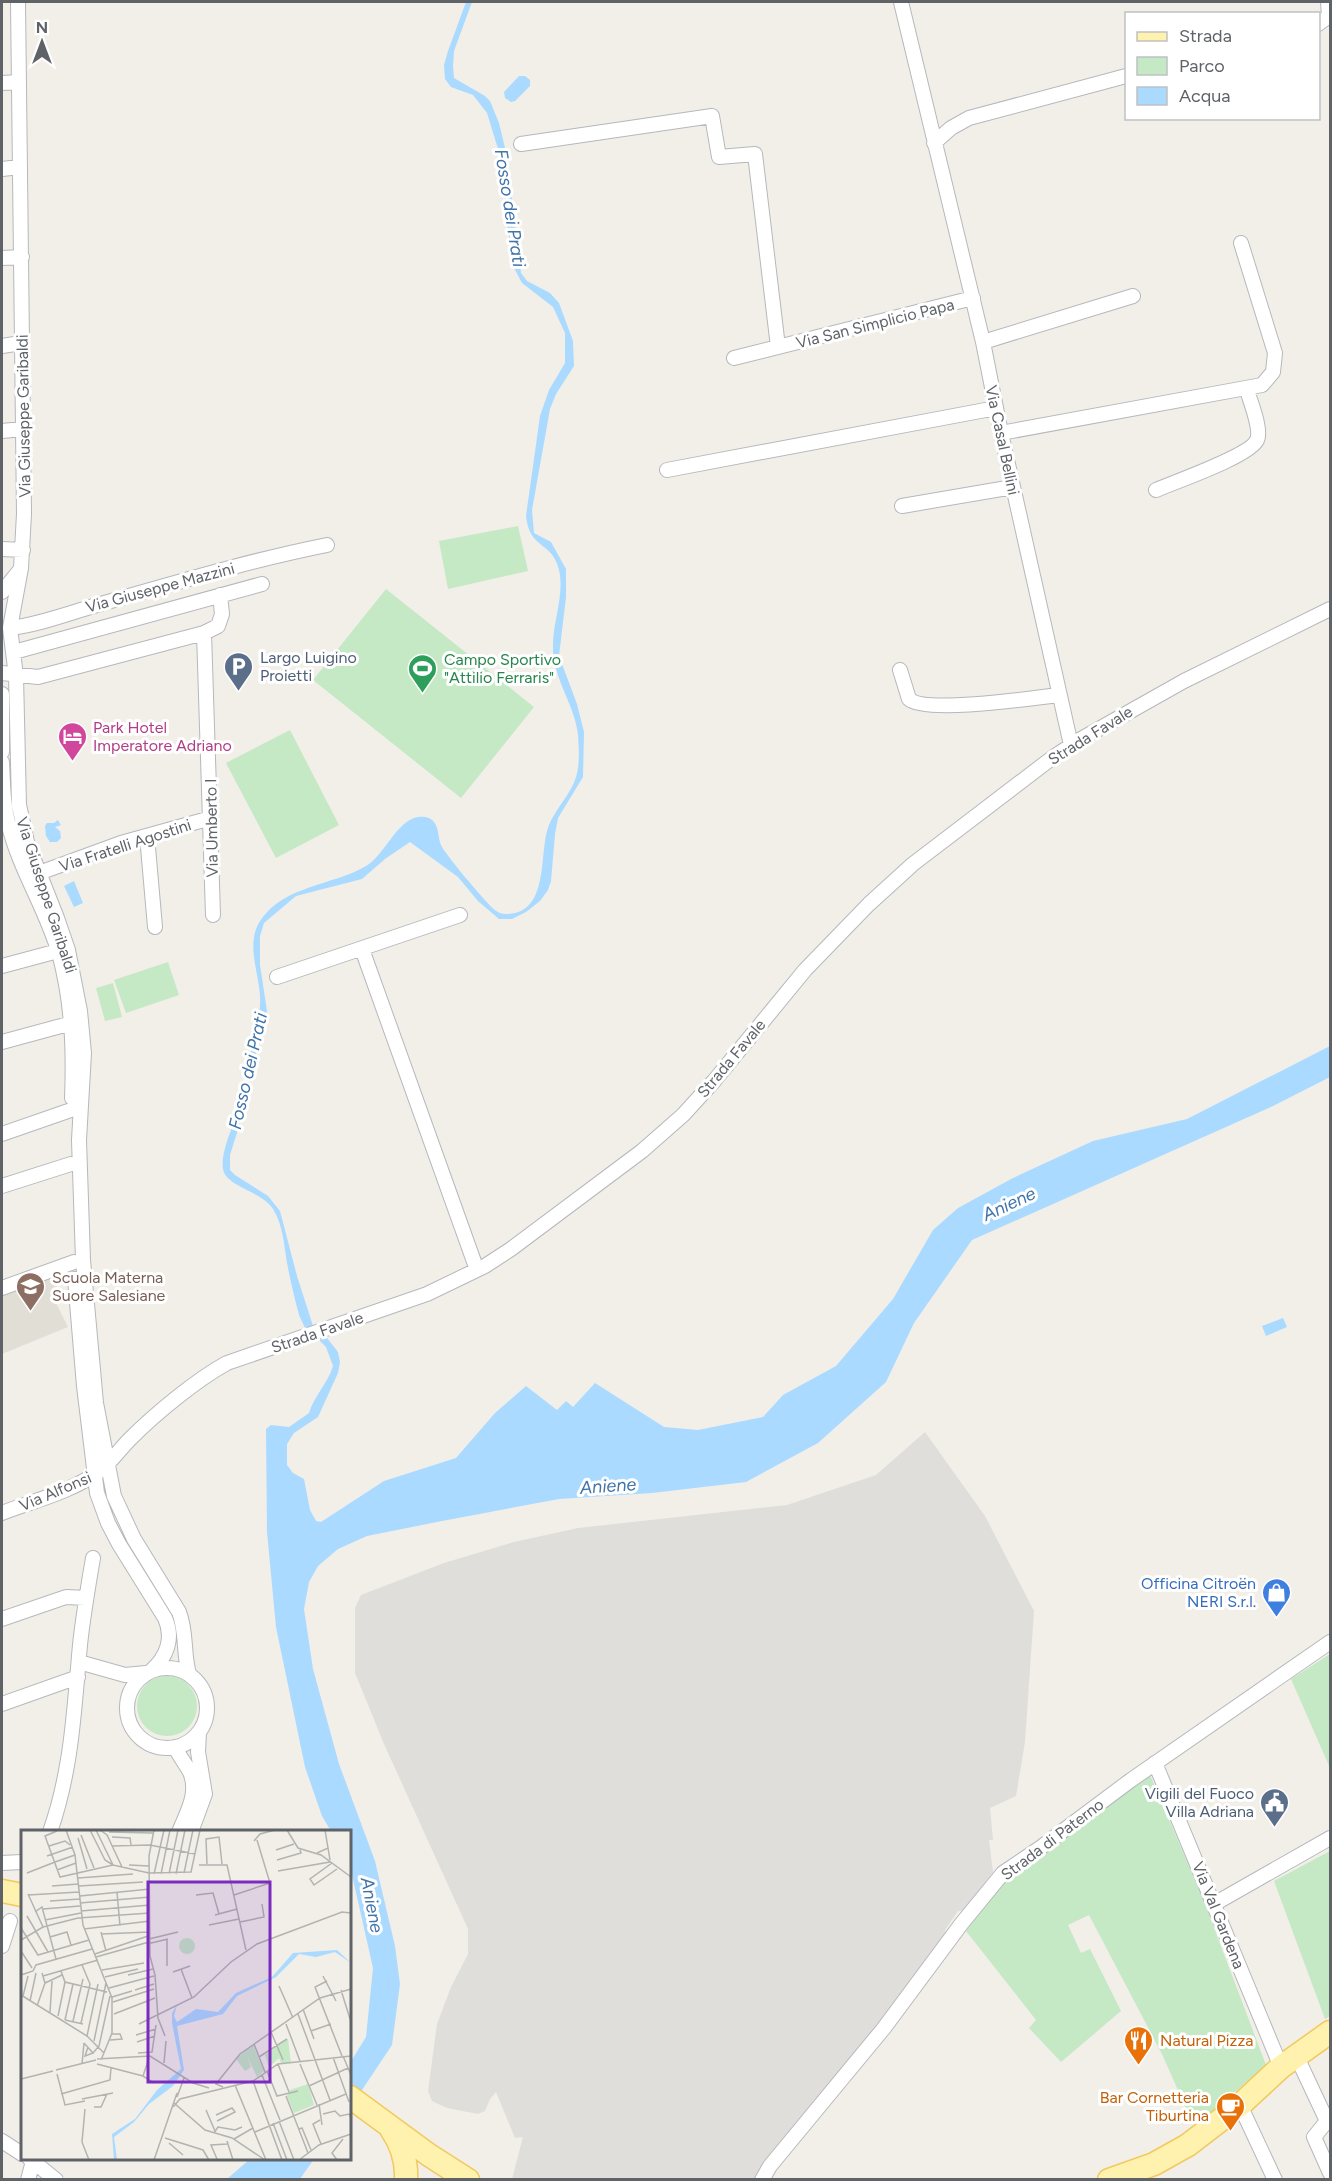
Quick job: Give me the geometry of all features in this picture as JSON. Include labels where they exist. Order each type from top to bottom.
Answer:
[{"type":"main road","points":[[2,1891],[21,1895]]},
{"type":"main road","points":[[1109,2180],[1145,2174],[1164,2159],[1188,2145],[1240,2105],[1289,2061],[1330,2032]]},
{"type":"main road","points":[[351,2098],[429,2155],[468,2180]]},
{"type":"main road","points":[[389,2125],[403,2151],[406,2175]]},
{"type":"street","name":"Via Giuseppe Garibaldi","points":[[18,2],[23,550],[10,628],[10,657],[16,676],[20,811],[24,832],[68,950],[82,1024],[84,1053],[79,1140],[83,1260],[94,1382],[107,1465],[114,1496],[134,1539],[179,1612],[184,1625],[184,1657],[189,1674]]},
{"type":"street","name":"Via Casal Bellini","points":[[901,2],[973,298],[1071,745]]},
{"type":"street","points":[[1320,23],[1329,16],[1328,2]]},
{"type":"street","points":[[933,140],[969,118],[1125,76]]},
{"type":"street","points":[[2,83],[20,82]]},
{"type":"street","points":[[521,144],[712,116],[719,157],[755,154],[778,347]]},
{"type":"street","points":[[2,169],[20,167]]},
{"type":"street","points":[[1001,433],[1247,390],[1265,382],[1273,372],[1275,358],[1241,243]]},
{"type":"street","points":[[2,258],[22,257]]},
{"type":"street","points":[[983,342],[1133,296]]},
{"type":"street","name":"Via San Simplicio Papa","points":[[734,358],[973,298]]},
{"type":"street","points":[[2,346],[21,343]]},
{"type":"street","points":[[1156,490],[1232,458],[1252,446],[1258,438],[1258,429],[1247,390]]},
{"type":"street","points":[[667,470],[996,408]]},
{"type":"street","points":[[2,431],[22,429]]},
{"type":"street","points":[[902,506],[1013,487]]},
{"type":"street","name":"Via Giuseppe Mazzini","points":[[10,628],[25,626],[225,569],[327,545]]},
{"type":"street","points":[[2,549],[23,550]]},
{"type":"street","points":[[2,592],[21,568]]},
{"type":"street","points":[[10,657],[262,584]]},
{"type":"street","points":[[2,673],[16,676],[38,676],[204,633],[218,626],[222,614],[220,595]]},
{"type":"street","name":"Strada Favale","points":[[107,1465],[135,1434],[197,1381],[227,1363],[414,1299],[477,1270],[520,1243],[655,1140],[698,1098],[805,970],[880,893],[913,864],[1071,745],[1175,686],[1330,609]]},
{"type":"street","points":[[2,614],[7,618],[10,628]]},
{"type":"street","name":"Via Umberto I","points":[[204,633],[212,818],[213,915]]},
{"type":"street","points":[[900,670],[909,699],[919,704],[951,705],[1059,695]]},
{"type":"street","points":[[2,694],[2,753]]},
{"type":"street","name":"Via Giuseppe Garibaldi","points":[[2,762],[6,812],[11,833],[58,951],[65,976],[74,1052],[71,1110],[74,1262],[93,1475],[108,1523],[167,1624],[169,1647],[158,1665],[149,1672]]},
{"type":"street","name":"Via Fratelli Agostini","points":[[39,873],[147,836],[212,818]]},
{"type":"street","points":[[147,836],[155,927]]},
{"type":"street","points":[[277,977],[460,915]]},
{"type":"street","points":[[362,949],[477,1270]]},
{"type":"street","points":[[2,966],[58,951]]},
{"type":"street","points":[[2,1042],[72,1023]]},
{"type":"street","points":[[2,1134],[71,1110]]},
{"type":"street","points":[[2,1186],[71,1164]]},
{"type":"street","points":[[2,1288],[74,1262]]},
{"type":"street","name":"Via Alfonsi","points":[[2,1513],[73,1486],[107,1465]]},
{"type":"street","points":[[51,1830],[70,1757],[86,1598],[93,1558]]},
{"type":"street","points":[[2,1619],[66,1597],[86,1598]]},
{"type":"street","name":"Strada di Paterno","points":[[762,2180],[770,2166],[884,2028],[962,1923],[1003,1873],[1155,1763],[1330,1642]]},
{"type":"street","points":[[79,1662],[120,1674],[130,1675],[170,1668],[189,1674],[205,1695],[207,1708],[205,1721],[198,1732],[192,1739],[175,1747],[161,1747],[139,1737],[128,1718],[128,1686],[120,1674]]},
{"type":"street","points":[[128,1695],[140,1678],[149,1672]]},
{"type":"street","points":[[2,1704],[78,1677]]},
{"type":"street","points":[[192,1830],[205,1794],[198,1752],[198,1732]]},
{"type":"street","points":[[175,1747],[194,1784],[192,1802],[180,1830]]},
{"type":"street","name":"Via Val Gardena","points":[[1155,1763],[1214,1904],[1289,2061],[1327,2121],[1314,2137],[1330,2173]]},
{"type":"street","points":[[1214,1904],[1330,1838]]},
{"type":"street","points":[[2,1863],[21,1862]]},
{"type":"street","points":[[2,1946],[10,1921]]},
{"type":"street","points":[[1240,2105],[1275,2180]]},
{"type":"street","points":[[2,2141],[21,2153]]},
{"type":"street","points":[[406,2175],[415,2160],[429,2155]]},
{"type":"street","points":[[28,2160],[28,2180]]},
{"type":"street","points":[[31,2160],[56,2180]]},
{"type":"shaded area","name":"Scuola Materna Suore Salesiane","points":[[54,1277],[59,1280],[53,1297],[68,1327],[2,1354],[2,1295]]},
{"type":"shaded area","points":[[925,1432],[985,1516],[1034,1611],[1025,1742],[1016,1796],[990,1808],[993,1840],[989,1840],[993,1872],[965,1910],[958,1911],[945,1930],[946,1935],[887,2016],[762,2167],[755,2179],[512,2179],[523,2137],[515,2138],[496,2092],[485,2111],[478,2114],[447,2108],[432,2101],[428,2091],[437,2024],[451,1987],[468,1954],[468,1929],[384,1744],[355,1673],[355,1608],[361,1595],[444,1563],[514,1542],[578,1528],[787,1505],[876,1475]]},
{"type":"green space","points":[[518,526],[528,571],[448,589],[439,541]]},
{"type":"green space","name":"Campo Sportivo \"Attilio Ferraris\"","points":[[386,589],[534,707],[461,798],[313,680]]},
{"type":"green space","points":[[290,730],[339,825],[276,858],[226,763]]},
{"type":"green space","points":[[168,962],[179,995],[126,1013],[114,980]]},
{"type":"green space","points":[[113,983],[122,1017],[105,1021],[96,988]]},
{"type":"green space","points":[[1330,1654],[1330,1768],[1291,1679]]},
{"type":"green space","points":[[167,1676],[184,1681],[192,1689],[197,1706],[192,1723],[184,1731],[167,1736],[150,1731],[142,1723],[137,1706],[142,1689],[150,1681]]},
{"type":"green space","points":[[1150,1775],[1205,1904],[1266,2065],[1207,2116],[1192,2122],[1162,2054],[1089,1915],[1068,1925],[1081,1953],[1090,1949],[1121,2011],[1061,2062],[1029,2028],[1036,2020],[966,1931],[1003,1881],[1073,1833],[1138,1781]]},
{"type":"green space","points":[[1330,1851],[1330,2016],[1325,2019],[1274,1881]]},
{"type":"water","name":"Fosso dei Prati","points":[[466,2],[472,2],[454,51],[454,78],[490,101],[499,123],[506,152],[521,273],[527,281],[550,293],[559,303],[573,341],[574,366],[556,394],[550,409],[532,510],[534,533],[551,542],[566,569],[566,597],[559,656],[577,704],[584,732],[583,777],[558,818],[548,890],[540,901],[512,919],[499,919],[478,901],[458,877],[410,842],[362,879],[296,896],[264,923],[260,936],[260,965],[267,1011],[260,1033],[246,1104],[230,1155],[230,1170],[268,1196],[280,1211],[313,1326],[305,1328],[299,1315],[282,1230],[277,1216],[268,1203],[237,1185],[223,1169],[226,1146],[245,1088],[259,1011],[260,994],[253,951],[255,931],[270,909],[282,900],[366,866],[373,861],[403,825],[420,817],[433,820],[444,850],[466,879],[496,911],[506,914],[520,911],[530,904],[536,893],[549,825],[574,783],[578,767],[579,746],[576,724],[554,659],[553,638],[560,589],[559,570],[551,554],[532,535],[526,516],[540,416],[549,390],[565,363],[565,333],[553,307],[522,283],[514,268],[499,152],[487,113],[473,95],[451,87],[445,79],[444,65]]},
{"type":"water","points":[[519,76],[525,76],[530,80],[530,86],[515,101],[511,102],[505,98],[504,92]]},
{"type":"water","points":[[58,820],[61,825],[55,827],[60,831],[61,838],[57,842],[50,842],[46,836],[45,826],[47,823],[54,823]]},
{"type":"water","points":[[74,881],[83,903],[74,907],[64,886]]},
{"type":"water","name":"Aniene","points":[[1330,1046],[1330,1077],[1273,1106],[972,1240],[914,1323],[886,1382],[818,1443],[746,1482],[652,1493],[559,1499],[442,1521],[367,1536],[338,1549],[318,1566],[309,1582],[304,1609],[313,1669],[339,1764],[375,1861],[395,1946],[400,1984],[392,2045],[351,2106],[351,2061],[366,2037],[373,1968],[351,1870],[351,1830],[330,1830],[322,1816],[305,1767],[276,1627],[267,1532],[266,1429],[271,1425],[289,1427],[309,1413],[333,1366],[326,1347],[319,1340],[327,1338],[338,1352],[340,1362],[338,1373],[318,1417],[294,1433],[287,1444],[287,1465],[293,1473],[304,1479],[310,1510],[316,1521],[321,1522],[384,1481],[456,1458],[495,1413],[526,1386],[557,1410],[566,1401],[573,1407],[595,1383],[664,1427],[698,1430],[763,1417],[783,1395],[836,1366],[893,1299],[933,1230],[958,1208],[1013,1178],[1093,1141],[1187,1119]]},
{"type":"water","points":[[1283,1318],[1287,1327],[1266,1336],[1262,1326]]},
{"type":"water","points":[[249,2160],[313,2160],[300,2179],[227,2179]]},
{"type":"place","name":"Largo Luigino Proietti","points":[[239,692]]},
{"type":"place","name":"Campo Sportivo \"Attilio Ferraris\"","points":[[423,694]]},
{"type":"place","name":"Park Hotel Imperatore Adriano","points":[[72,762]]},
{"type":"place","name":"Scuola Materna Suore Salesiane","points":[[31,1312]]},
{"type":"place","name":"Officina Citroën NERI S.r.l.","points":[[1277,1618]]},
{"type":"place","name":"Vigili del Fuoco Villa Adriana","points":[[1275,1828]]},
{"type":"place","name":"Natural Pizza","points":[[1139,2066]]},
{"type":"place","name":"Bar Cornetteria Tiburtina","points":[[1230,2132]]}]
